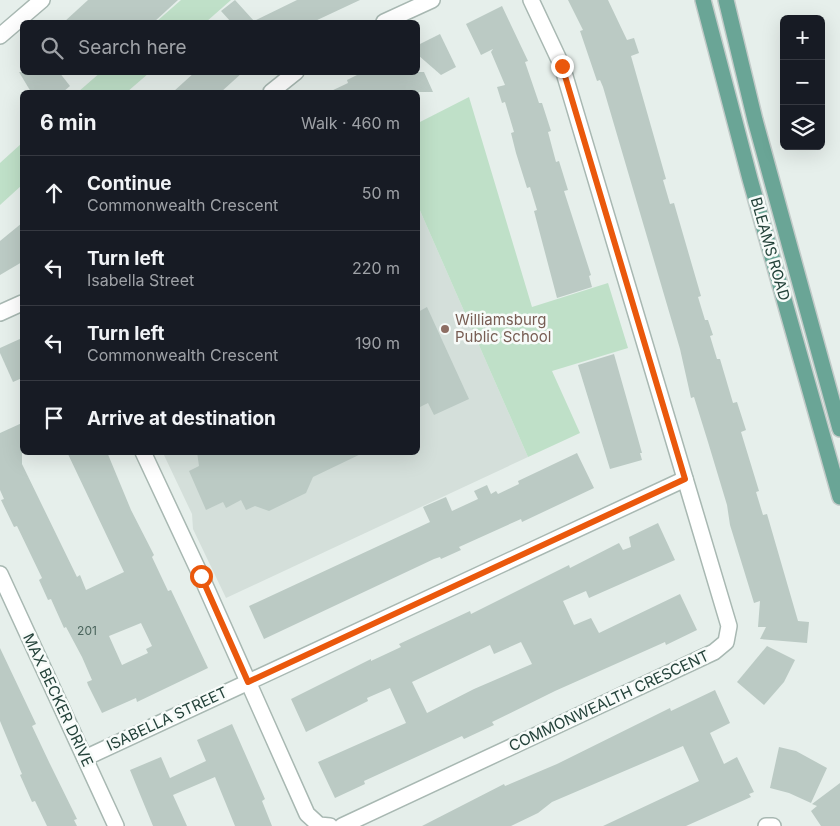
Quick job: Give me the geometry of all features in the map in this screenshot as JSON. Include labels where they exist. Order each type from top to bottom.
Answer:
[{"type":"main road","name":"BLEAMS ROAD","points":[[703,0],[750,179],[840,496]]},
{"type":"main road","name":"BLEAMS ROAD","points":[[726,0],[782,223],[840,429]]},
{"type":"street","points":[[0,36],[42,0]]},
{"type":"street","points":[[388,20],[432,0]]},
{"type":"street","name":"COMMONWEALTH CRESCENT","points":[[342,826],[714,652],[726,642],[729,626],[562,66],[531,0]]},
{"type":"street","points":[[274,90],[292,75]]},
{"type":"street","points":[[0,313],[20,304]]},
{"type":"street","points":[[144,455],[307,814],[319,825],[330,826]]},
{"type":"street","name":"ISABELLA STREET","points":[[85,758],[685,479]]},
{"type":"street","name":"MAX BECKER DRIVE","points":[[0,574],[116,826]]},
{"type":"street","points":[[766,826],[773,826]]},
{"type":"shaded area","name":"Williamsburg Public School","points":[[420,211],[528,457],[226,598],[193,529],[192,514],[164,455],[420,455]]},
{"type":"green space","points":[[181,0],[231,0],[208,20],[158,20]]},
{"type":"green space","points":[[98,75],[147,75],[129,90],[80,90]]},
{"type":"green space","points":[[469,97],[532,307],[608,283],[628,348],[552,371],[580,433],[528,457],[420,211],[420,122]]},
{"type":"green space","points":[[20,145],[20,187],[0,205],[0,163]]},
{"type":"building","points":[[88,0],[178,0],[156,20],[66,20]]},
{"type":"building","points":[[235,0],[253,20],[229,20],[221,11]]},
{"type":"building","points":[[297,0],[360,0],[317,20],[256,20]]},
{"type":"building","points":[[568,0],[608,0],[627,40],[634,38],[639,53],[631,56],[666,179],[663,180],[670,204],[674,203],[701,296],[698,297],[705,320],[708,320],[713,335],[710,336],[717,359],[720,359],[733,403],[737,402],[746,430],[741,432],[759,491],[756,492],[763,515],[767,514],[798,621],[809,622],[807,643],[760,639],[766,627],[758,627],[760,601],[754,603],[730,525],[727,505],[708,442],[694,397],[691,398],[680,349],[603,87],[600,80],[597,81],[580,31],[583,30]]},
{"type":"building","points":[[502,6],[528,61],[525,62],[539,103],[542,103],[551,131],[548,132],[556,162],[559,161],[568,190],[564,191],[591,275],[589,276],[592,287],[557,298],[534,211],[537,210],[530,187],[527,188],[516,153],[511,133],[514,132],[505,102],[502,103],[497,87],[505,85],[491,52],[493,49],[481,55],[466,24]]},
{"type":"building","points":[[440,34],[456,67],[441,75],[420,57],[420,44]]},
{"type":"building","points":[[420,72],[424,72],[433,92],[420,92],[420,90],[333,90],[348,83],[347,80],[357,75],[420,75]]},
{"type":"building","points":[[21,75],[61,75],[70,86],[65,90],[30,90]]},
{"type":"building","points":[[192,75],[240,75],[223,90],[175,90]]},
{"type":"building","points":[[20,225],[20,263],[0,275],[0,241]]},
{"type":"building","points":[[427,307],[469,399],[434,415],[428,403],[420,407],[420,311]]},
{"type":"building","points":[[20,339],[20,379],[13,382],[0,353],[0,348]]},
{"type":"building","points":[[614,354],[642,453],[640,453],[642,460],[610,469],[578,365]]},
{"type":"building","points":[[20,424],[20,455],[22,455],[22,464],[77,577],[80,575],[86,590],[124,572],[68,455],[108,455],[131,510],[154,555],[152,557],[168,591],[171,590],[208,668],[137,702],[136,698],[102,713],[88,685],[87,682],[92,680],[82,657],[66,627],[64,628],[51,599],[48,600],[39,580],[42,578],[17,526],[14,527],[1,500],[4,499],[0,490],[0,433]],"holes":[[[141,623],[152,646],[146,649],[148,653],[122,665],[109,636]]]},
{"type":"building","points":[[577,453],[594,488],[522,522],[521,519],[459,547],[461,550],[441,559],[440,557],[434,559],[264,639],[249,606],[430,522],[423,507],[446,497],[452,511],[478,499],[474,491],[487,485],[491,494],[496,491],[498,494],[519,484],[518,481]]},
{"type":"building","points":[[197,455],[359,455],[313,477],[306,493],[269,511],[255,506],[246,510],[241,500],[226,508],[223,502],[206,510],[189,471],[199,466]]},
{"type":"building","points":[[658,523],[675,560],[589,598],[586,591],[563,601],[574,625],[591,618],[599,633],[680,594],[697,630],[666,645],[665,642],[555,691],[492,722],[494,725],[464,739],[462,736],[364,781],[365,784],[335,798],[318,762],[406,723],[390,688],[367,698],[368,701],[306,732],[291,699],[371,659],[371,661],[401,647],[399,644],[470,611],[471,614],[569,565],[570,568],[619,543],[623,550],[631,547],[629,537]],"holes":[[[521,642],[532,664],[474,689],[427,713],[412,682],[490,645],[494,654]]]},
{"type":"building","points":[[767,646],[795,660],[784,682],[764,705],[737,682]]},
{"type":"building","points":[[0,648],[36,724],[32,726],[77,819],[74,820],[77,826],[47,826],[35,801],[32,802],[20,775],[22,774],[0,721]]},
{"type":"building","points":[[715,690],[730,723],[710,733],[724,764],[737,757],[754,792],[749,794],[751,797],[686,826],[603,826],[699,781],[683,746],[552,802],[538,813],[511,826],[422,826],[504,784],[505,786],[557,764],[670,708],[671,711]]},
{"type":"building","points":[[232,724],[265,799],[262,801],[272,826],[235,826],[215,777],[173,795],[187,826],[153,826],[130,770],[161,757],[170,778],[206,761],[197,740]]},
{"type":"building","points":[[779,747],[796,751],[827,768],[811,803],[789,793],[770,788]]},
{"type":"building","points":[[840,783],[840,826],[821,826],[811,811],[817,806],[812,804]]},
{"type":"place","name":"Williamsburg Public School","points":[[445,329]]},
{"type":"route","points":[[201,576],[248,682],[685,479],[562,66]]}]
